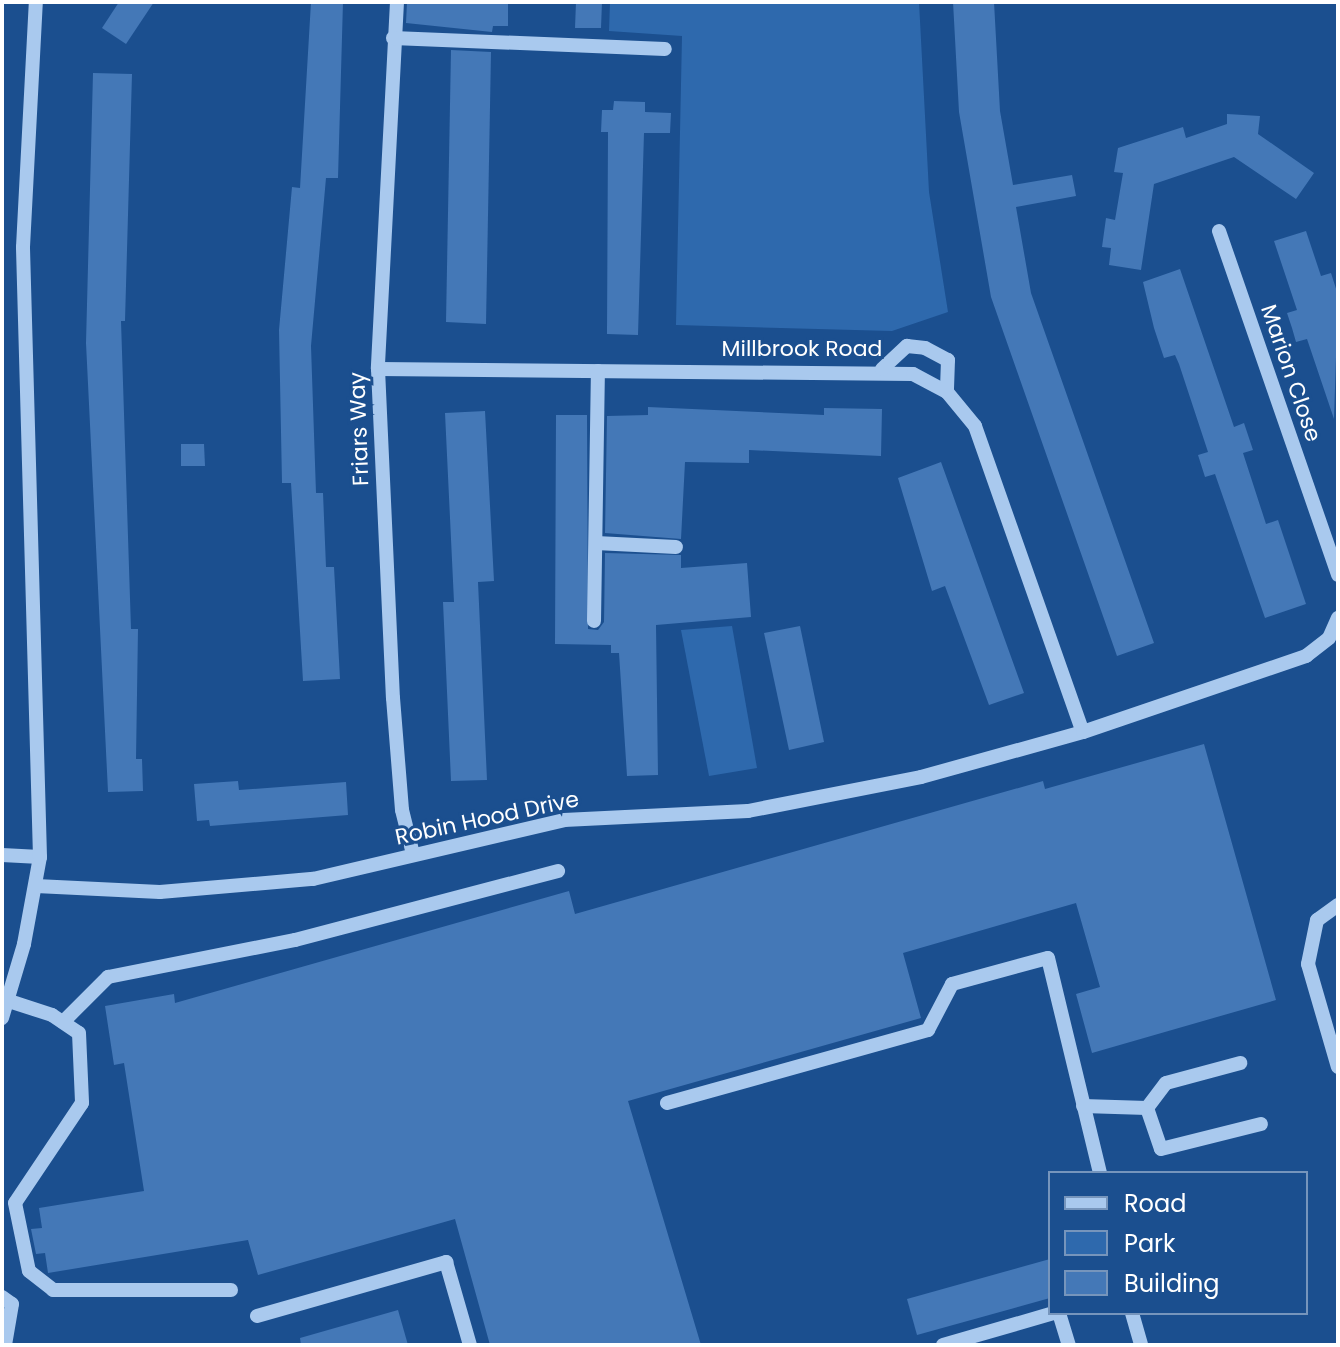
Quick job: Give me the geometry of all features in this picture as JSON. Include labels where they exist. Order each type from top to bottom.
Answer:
[{"type":"street","points":[[2,1018],[9,1001],[40,857],[23,247],[36,2]]},
{"type":"street","name":"Friars Way","points":[[397,2],[378,369],[394,712],[402,810],[413,854]]},
{"type":"street","points":[[393,38],[665,49]]},
{"type":"street","name":"Marion Close","points":[[1219,231],[1338,575]]},
{"type":"street","points":[[882,369],[907,346],[925,348],[948,360],[947,392]]},
{"type":"street","name":"Millbrook Road","points":[[378,369],[882,369],[913,374],[947,392],[975,426],[1083,732]]},
{"type":"street","points":[[594,621],[598,371]]},
{"type":"street","points":[[596,543],[676,547]]},
{"type":"street","points":[[1083,732],[1306,656],[1329,638],[1338,618]]},
{"type":"street","name":"Robin Hood Drive","points":[[36,886],[160,892],[297,881],[564,820],[748,811],[921,777],[1083,732]]},
{"type":"street","points":[[2,855],[40,857]]},
{"type":"street","points":[[63,1022],[108,977],[295,940],[558,871]]},
{"type":"street","points":[[1338,905],[1317,920],[1308,964],[1338,1067]]},
{"type":"street","points":[[667,1103],[928,1030],[952,984],[1048,958],[1099,1171]]},
{"type":"street","points":[[9,1001],[63,1022],[79,1033],[82,1103],[15,1203],[29,1271],[53,1290],[231,1290]]},
{"type":"street","points":[[1147,1108],[1166,1083],[1240,1063]]},
{"type":"street","points":[[1083,1106],[1147,1108]]},
{"type":"street","points":[[1147,1108],[1161,1149],[1261,1124]]},
{"type":"street","points":[[257,1316],[446,1262],[470,1345]]},
{"type":"street","points":[[2,1297],[12,1304],[5,1345]]},
{"type":"street","points":[[943,1345],[1049,1315]]},
{"type":"street","points":[[1057,1315],[1069,1345]]},
{"type":"street","points":[[1133,1315],[1141,1345]]},
{"type":"green space","points":[[610,2],[919,2],[929,192],[948,312],[892,331],[676,325],[682,36],[609,31]]},
{"type":"green space","points":[[732,626],[757,768],[709,776],[681,630]]},
{"type":"building","points":[[119,2],[154,2],[126,44],[102,28]]},
{"type":"building","points":[[311,2],[343,2],[338,178],[326,178],[311,346],[316,493],[323,493],[326,567],[334,567],[340,679],[303,681],[291,483],[282,483],[279,330],[292,187],[300,188]]},
{"type":"building","points":[[407,2],[508,2],[508,26],[493,26],[492,32],[406,23]]},
{"type":"building","points":[[576,2],[602,2],[601,28],[575,28]]},
{"type":"building","points":[[953,2],[994,2],[1000,111],[1013,185],[1072,175],[1076,196],[1016,207],[1031,293],[1154,643],[1117,656],[991,297],[959,112]]},
{"type":"building","points":[[451,50],[491,52],[486,324],[446,322]]},
{"type":"building","points":[[93,73],[132,74],[125,321],[121,321],[131,629],[138,629],[136,759],[142,759],[143,791],[108,792],[86,343]]},
{"type":"building","points":[[614,101],[645,102],[645,112],[671,113],[670,133],[644,133],[638,335],[607,334],[608,132],[601,132],[602,110],[613,110]]},
{"type":"building","points":[[1227,114],[1260,116],[1258,134],[1314,173],[1296,199],[1234,157],[1154,184],[1141,270],[1109,265],[1111,248],[1102,247],[1106,218],[1115,220],[1123,173],[1114,172],[1118,148],[1183,127],[1186,138],[1227,124]]},
{"type":"building","points":[[1306,231],[1321,276],[1331,273],[1338,295],[1334,419],[1307,339],[1296,342],[1287,313],[1297,310],[1274,241]]},
{"type":"building","points":[[1180,269],[1234,427],[1244,423],[1253,450],[1243,453],[1266,524],[1278,520],[1306,604],[1265,618],[1215,474],[1205,477],[1198,455],[1208,452],[1179,364],[1175,355],[1164,358],[1154,328],[1143,282]]},
{"type":"building","points":[[648,407],[824,415],[824,408],[882,409],[881,456],[749,450],[749,463],[685,462],[681,539],[605,533],[607,416],[648,415]]},
{"type":"building","points":[[485,411],[494,581],[478,582],[487,780],[451,781],[443,602],[454,602],[445,413]]},
{"type":"building","points":[[556,415],[587,415],[588,629],[598,630],[604,622],[605,553],[681,555],[681,568],[747,563],[751,617],[656,625],[658,775],[627,776],[619,653],[611,653],[611,645],[555,644]]},
{"type":"building","points":[[181,444],[204,444],[205,466],[181,466]]},
{"type":"building","points":[[941,462],[1024,693],[989,705],[945,586],[932,591],[898,478]]},
{"type":"building","points":[[800,626],[824,742],[789,750],[764,633]]},
{"type":"building","points":[[1204,744],[1276,1000],[1092,1053],[1076,994],[1100,987],[1076,903],[903,953],[921,1018],[628,1101],[701,1345],[490,1345],[455,1219],[258,1275],[248,1240],[48,1273],[45,1253],[36,1254],[31,1229],[42,1228],[39,1208],[144,1191],[124,1063],[114,1065],[105,1006],[174,994],[175,1003],[569,891],[575,914],[1043,781],[1045,789]]},
{"type":"building","points":[[238,781],[239,790],[346,782],[348,815],[210,826],[209,820],[197,821],[194,784]]},
{"type":"building","points":[[1048,1260],[1048,1299],[917,1335],[907,1299]]},
{"type":"building","points":[[398,1310],[408,1345],[301,1345],[300,1338]]}]
